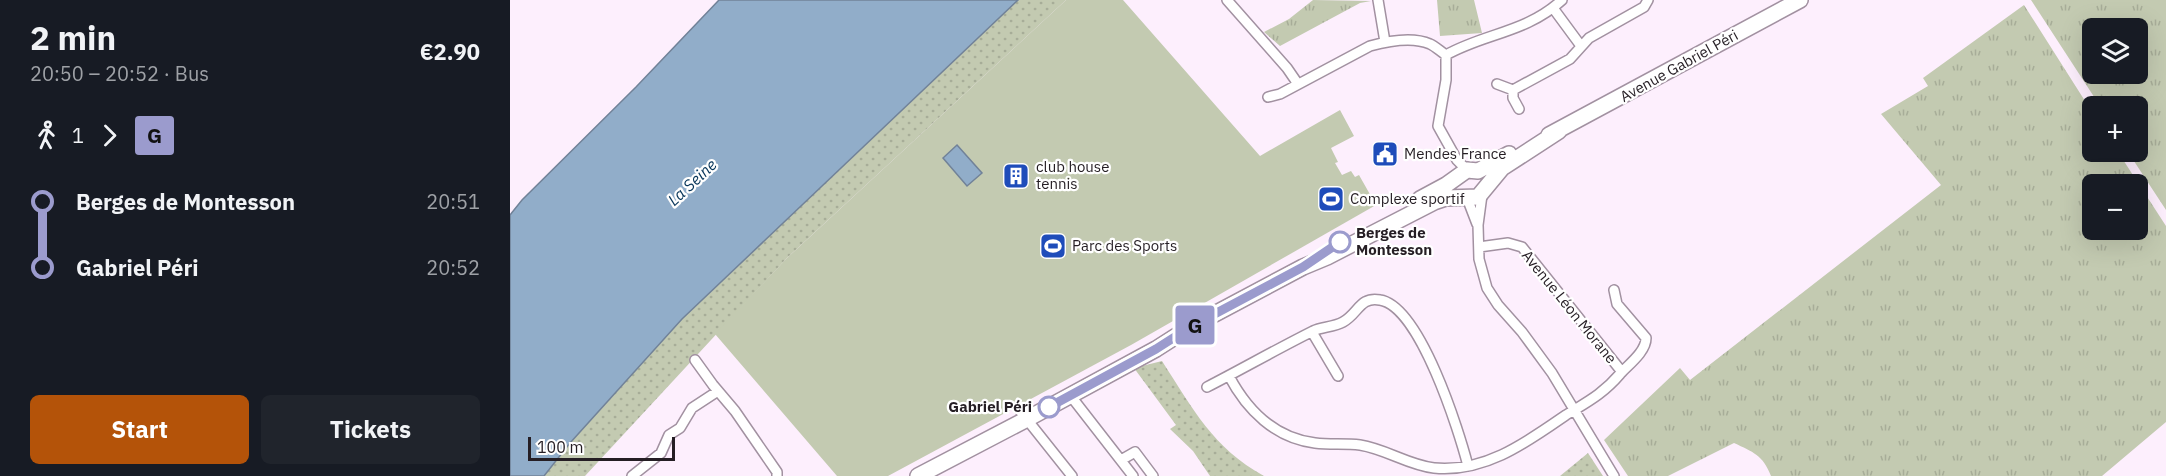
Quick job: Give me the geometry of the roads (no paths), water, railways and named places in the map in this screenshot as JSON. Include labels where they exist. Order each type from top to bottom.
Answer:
[{"type":"main road","name":"Avenue Gabriel Péri","points":[[1303,267],[1340,242],[1468,172],[1498,162],[1515,150],[1558,131],[1800,0]]},
{"type":"main road","name":"Avenue Gabriel Péri","points":[[1068,391],[1156,349],[1192,326],[1303,267],[1434,202],[1475,194],[1503,168],[1558,131]]},
{"type":"main road","points":[[1468,172],[1485,177],[1475,194],[1457,185],[1468,172]]},
{"type":"main road","name":"Avenue Gabriel Péri","points":[[920,476],[1110,368],[1119,359],[1152,342],[1192,326]]},
{"type":"main road","name":"Avenue Gabriel Péri","points":[[904,476],[1026,416]]},
{"type":"street","points":[[1227,0],[1287,68],[1298,84]]},
{"type":"street","points":[[1378,0],[1385,42]]},
{"type":"street","points":[[1446,55],[1465,44],[1516,29],[1553,8],[1562,0]]},
{"type":"street","points":[[1497,84],[1513,90],[1570,59],[1589,38],[1644,7],[1648,0]]},
{"type":"street","points":[[1553,8],[1581,46]]},
{"type":"street","points":[[1268,97],[1280,94],[1370,46],[1385,42],[1408,40],[1429,44],[1446,55]]},
{"type":"street","points":[[1446,55],[1446,80],[1438,126],[1456,160],[1468,172]]},
{"type":"street","points":[[1513,90],[1513,98],[1519,109]]},
{"type":"street","points":[[1475,194],[1482,246],[1480,266],[1487,288],[1552,373],[1614,476]]},
{"type":"street","points":[[1475,194],[1478,225]]},
{"type":"street","name":"Avenue Léon Morane","points":[[1482,246],[1508,243],[1522,247],[1622,372]]},
{"type":"street","points":[[1230,376],[1240,396],[1259,416],[1282,433],[1300,440],[1367,447],[1419,465],[1435,468],[1468,466],[1505,454],[1525,444],[1603,393],[1641,351],[1646,338],[1617,304],[1614,290]]},
{"type":"street","points":[[1207,387],[1312,332],[1344,322],[1366,301],[1380,300],[1395,306],[1401,312],[1427,354],[1439,378],[1461,438],[1468,466]]},
{"type":"street","points":[[1312,332],[1338,376]]},
{"type":"street","points":[[695,360],[747,428],[777,472],[777,476]]},
{"type":"street","points":[[632,476],[662,453],[669,435],[680,428],[692,408],[718,391]]},
{"type":"street","points":[[1068,391],[1133,476]]},
{"type":"street","points":[[1026,416],[1072,476]]},
{"type":"street","points":[[1121,460],[1135,452],[1153,476]]},
{"type":"water","name":"La Seine","points":[[719,0],[1018,0],[682,319],[570,443],[544,476],[510,476],[510,215],[522,200],[636,87]]},
{"type":"water","points":[[957,145],[982,173],[967,186],[943,158]]},
{"type":"place","name":"Mendes France","points":[[1385,154]]},
{"type":"place","name":"club house tennis","points":[[1016,176]]},
{"type":"place","name":"Complexe sportif","points":[[1331,199]]},
{"type":"place","name":"Berges de Montesson","points":[[1340,242]]},
{"type":"place","name":"Parc des Sports","points":[[1053,246]]},
{"type":"place","name":"Gabriel Péri","points":[[1049,407]]}]
